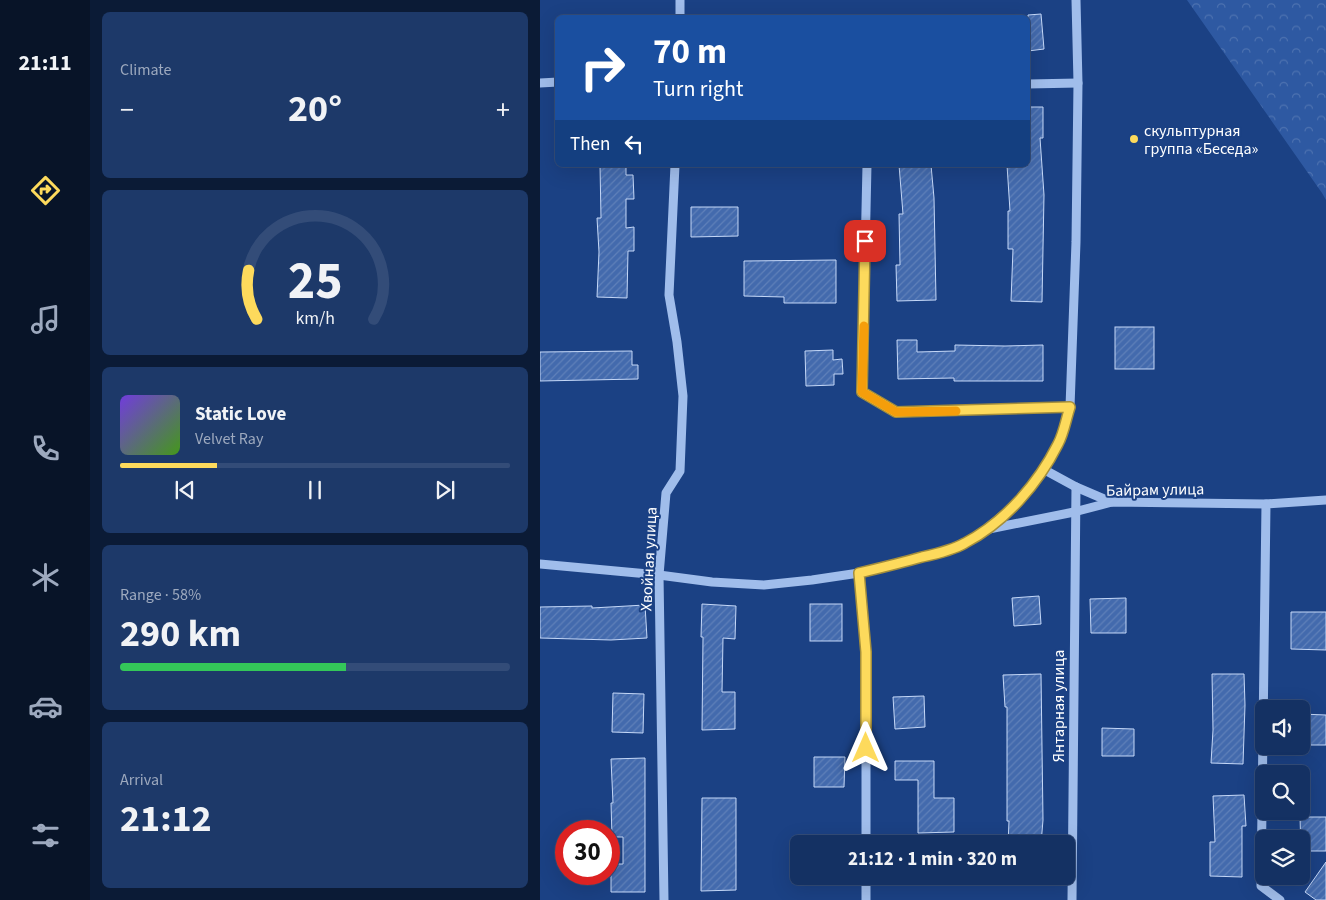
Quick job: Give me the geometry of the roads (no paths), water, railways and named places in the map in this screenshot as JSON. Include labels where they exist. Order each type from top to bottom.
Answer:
[{"type":"street","points":[[680,0],[680,15]]},
{"type":"street","points":[[540,564],[660,575],[712,582],[764,585],[812,580],[859,573],[964,544],[1008,511],[1027,491],[1043,469],[1059,442],[1070,407],[1076,242],[1078,83],[1076,0]]},
{"type":"street","points":[[540,83],[555,82]]},
{"type":"street","points":[[1030,84],[1078,83]]},
{"type":"street","name":"Хвойная улица","points":[[664,900],[660,575],[666,493],[680,471],[684,396],[669,295],[675,167]]},
{"type":"street","points":[[867,167],[862,392],[896,412],[1070,407]]},
{"type":"street","points":[[1043,469],[1076,487],[1112,502]]},
{"type":"street","name":"Янтарная улица","points":[[1072,900],[1074,512],[1076,487]]},
{"type":"street","name":"Байрам улица","points":[[986,529],[1074,512],[1112,502],[1266,504],[1326,500]]},
{"type":"street","points":[[1266,504],[1261,886],[1280,900]]},
{"type":"street","points":[[859,573],[866,652],[866,835]]},
{"type":"street","points":[[866,885],[866,900]]},
{"type":"place","name":"скульптурная группа «Беседа»","points":[[1134,139]]}]
